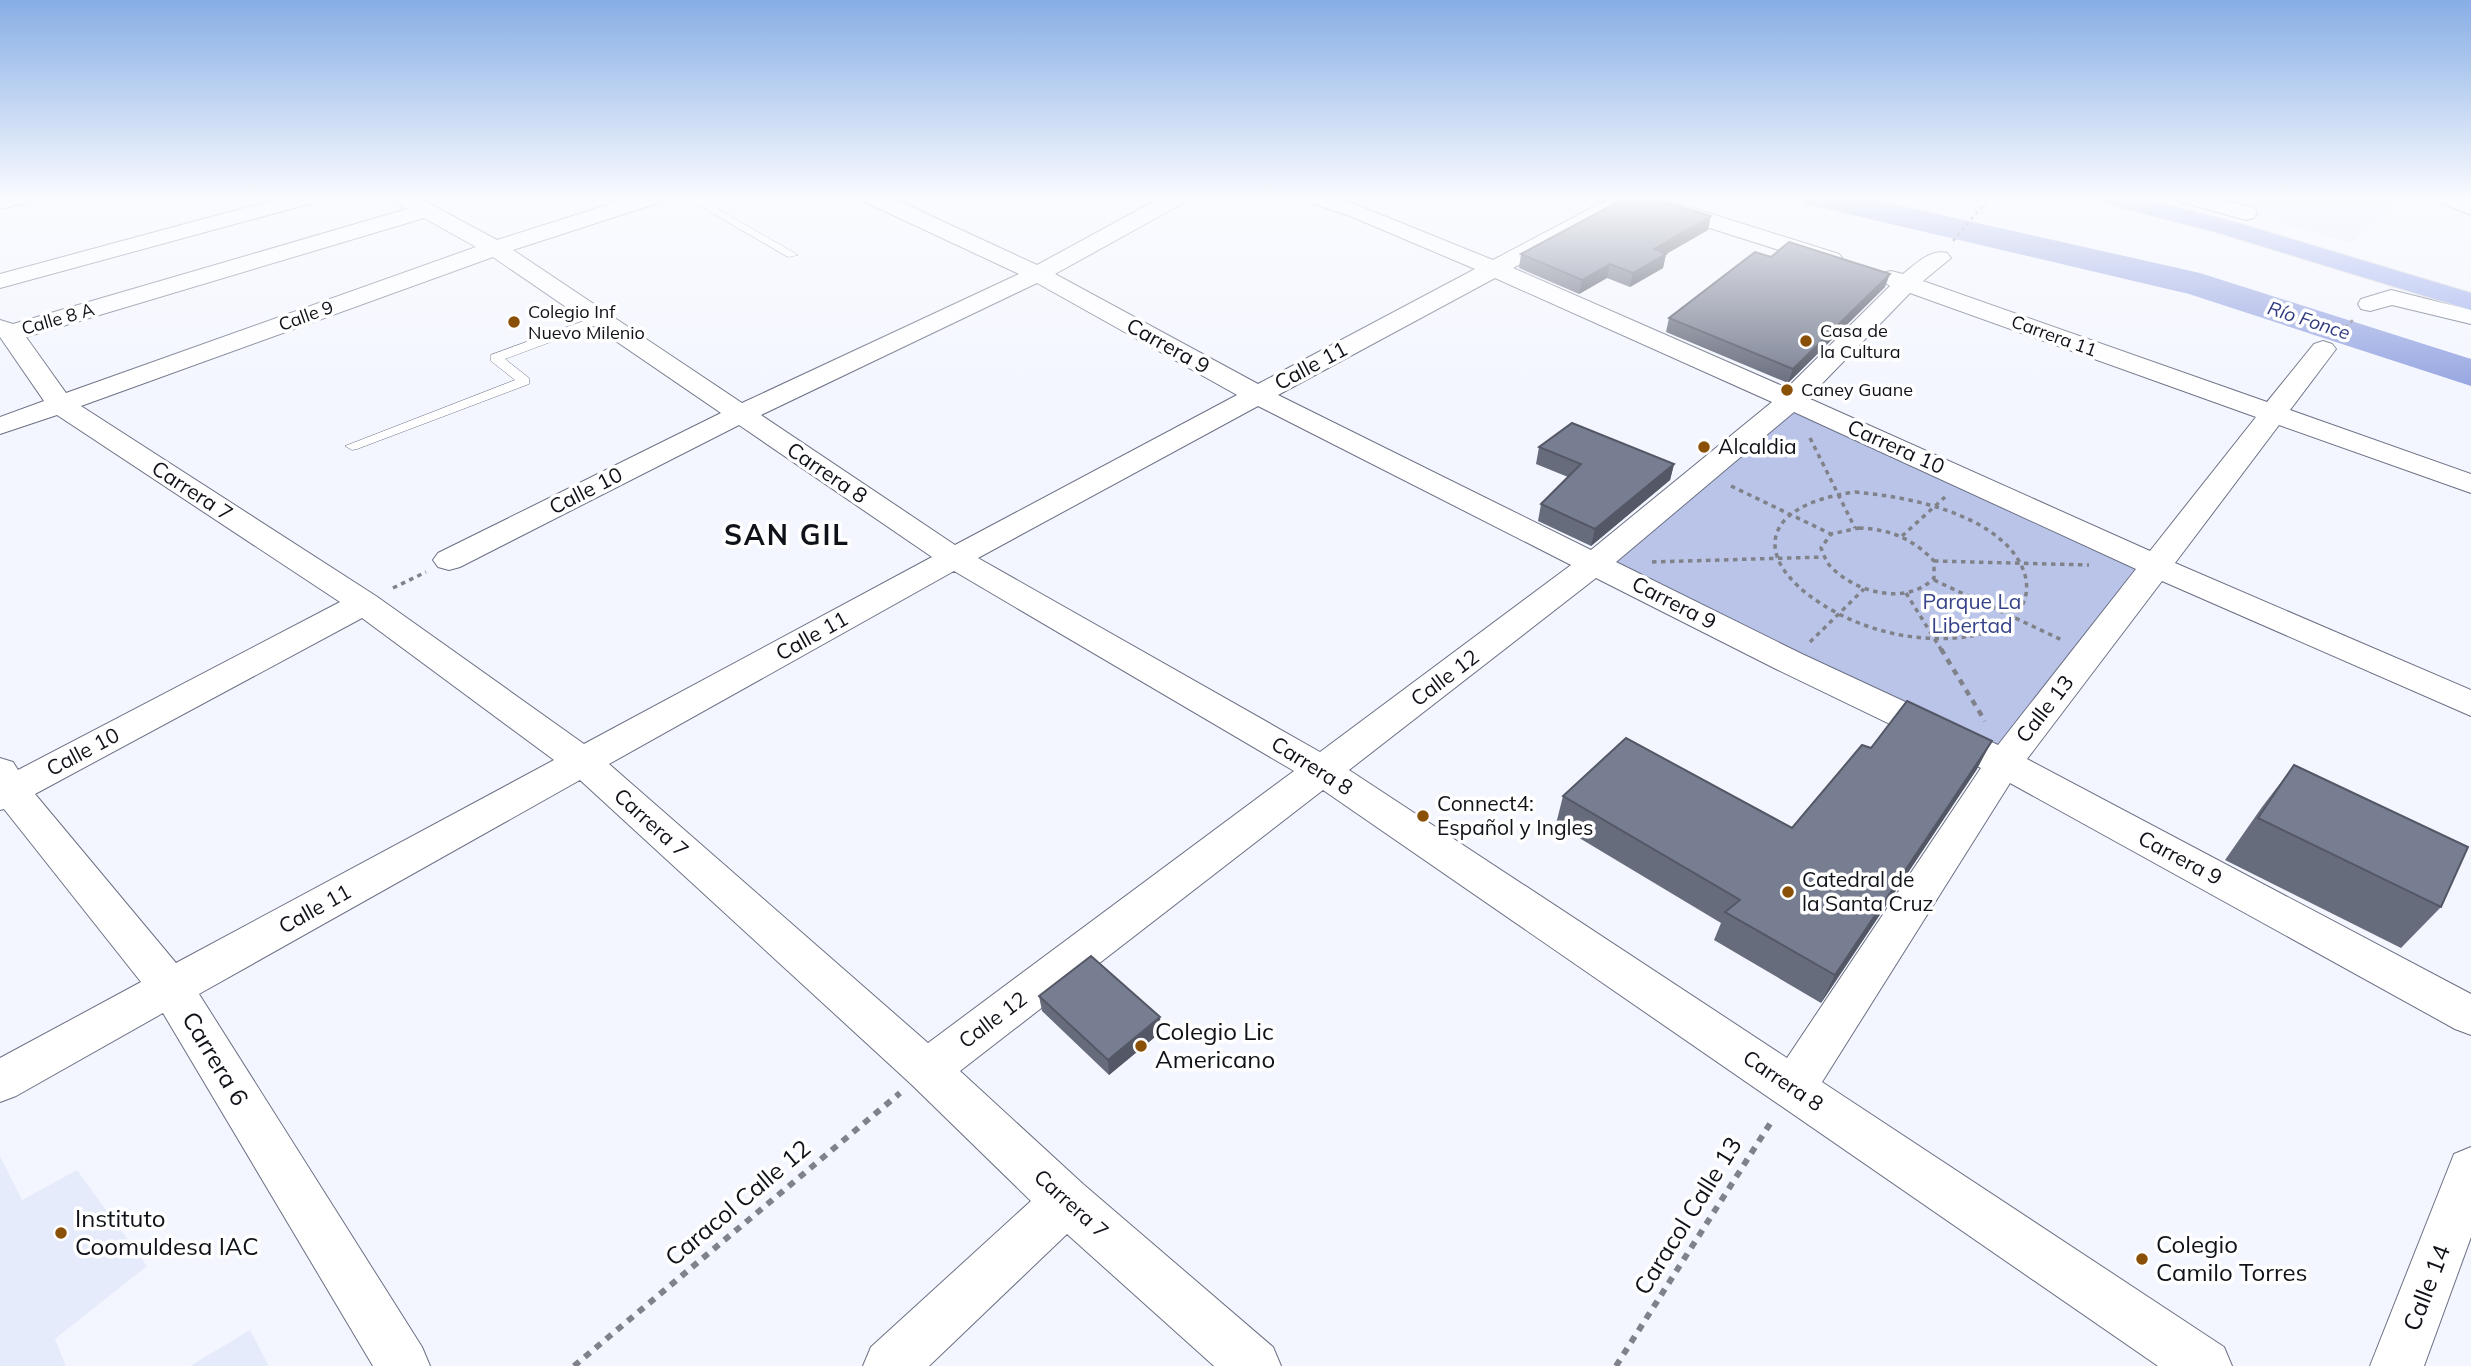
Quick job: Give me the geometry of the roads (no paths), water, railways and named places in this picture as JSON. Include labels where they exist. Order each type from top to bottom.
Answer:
[{"type":"highway","points":[[2336,261],[2471,302]]},
{"type":"street","points":[[0,270],[34,261]]},
{"type":"street","points":[[0,281],[74,261]]},
{"type":"street","name":"Calle 8 A","points":[[6,331],[232,261]]},
{"type":"street","name":"Calle 9","points":[[0,426],[460,261]]},
{"type":"street","name":"Carrera 8","points":[[514,261],[954,558],[1323,771],[2205,1366]]},
{"type":"street","name":"Carrera 9","points":[[1010,261],[1257,395],[1790,662],[2006,760],[2471,1016]]},
{"type":"street","name":"Calle 10","points":[[449,560],[740,414],[1062,261]]},
{"type":"street","name":"Carrera 10","points":[[1474,261],[2471,704]]},
{"type":"street","name":"Calle 11","points":[[0,1081],[954,558],[1508,261]]},
{"type":"street","name":"Carrera 11","points":[[1835,261],[1906,283],[2471,484]]},
{"type":"street","name":"Calle 12","points":[[927,1070],[1595,563],[1791,400],[1906,283],[1935,261]]},
{"type":"street","name":"Carrera 7","points":[[0,296],[18,316],[6,331],[60,405],[364,603],[582,761],[927,1070],[1066,1201],[1254,1366]]},
{"type":"street","points":[[2370,304],[2391,297],[2471,317]]},
{"type":"street","name":"Calle 13","points":[[1793,1087],[2006,760],[2323,349]]},
{"type":"street","name":"Calle 10","points":[[4,786],[364,603]]},
{"type":"street","name":"Carrera 6","points":[[4,786],[172,989],[403,1366]]},
{"type":"street","name":"Calle 14","points":[[2397,1366],[2471,1170]]},
{"type":"street","points":[[890,1366],[1066,1201]]},
{"type":"lane","points":[[352,446],[524,381],[496,358],[600,319]]},
{"type":"waterway","name":"Río Fonce","points":[[2095,261],[2200,285],[2471,373]]},
{"type":"place","name":"Colegio Inf Nuevo Milenio","points":[[514,322]]},
{"type":"place","name":"Casa de la Cultura","points":[[1806,341]]},
{"type":"place","name":"Caney Guane","points":[[1787,390]]},
{"type":"place","name":"Alcaldia","points":[[1704,447]]},
{"type":"place","name":"Connect4: Español y Ingles","points":[[1423,816]]},
{"type":"place","name":"Catedral de la Santa Cruz","points":[[1788,892]]},
{"type":"place","name":"Colegio Lic Americano","points":[[1141,1046]]},
{"type":"place","name":"Instituto Coomuldesa IAC","points":[[61,1233]]},
{"type":"place","name":"Colegio Camilo Torres","points":[[2142,1259]]},
{"type":"district","name":"SAN GIL","points":[[787,535]]},
{"type":"park label","name":"Parque La Libertad","points":[[1972,614]]}]
